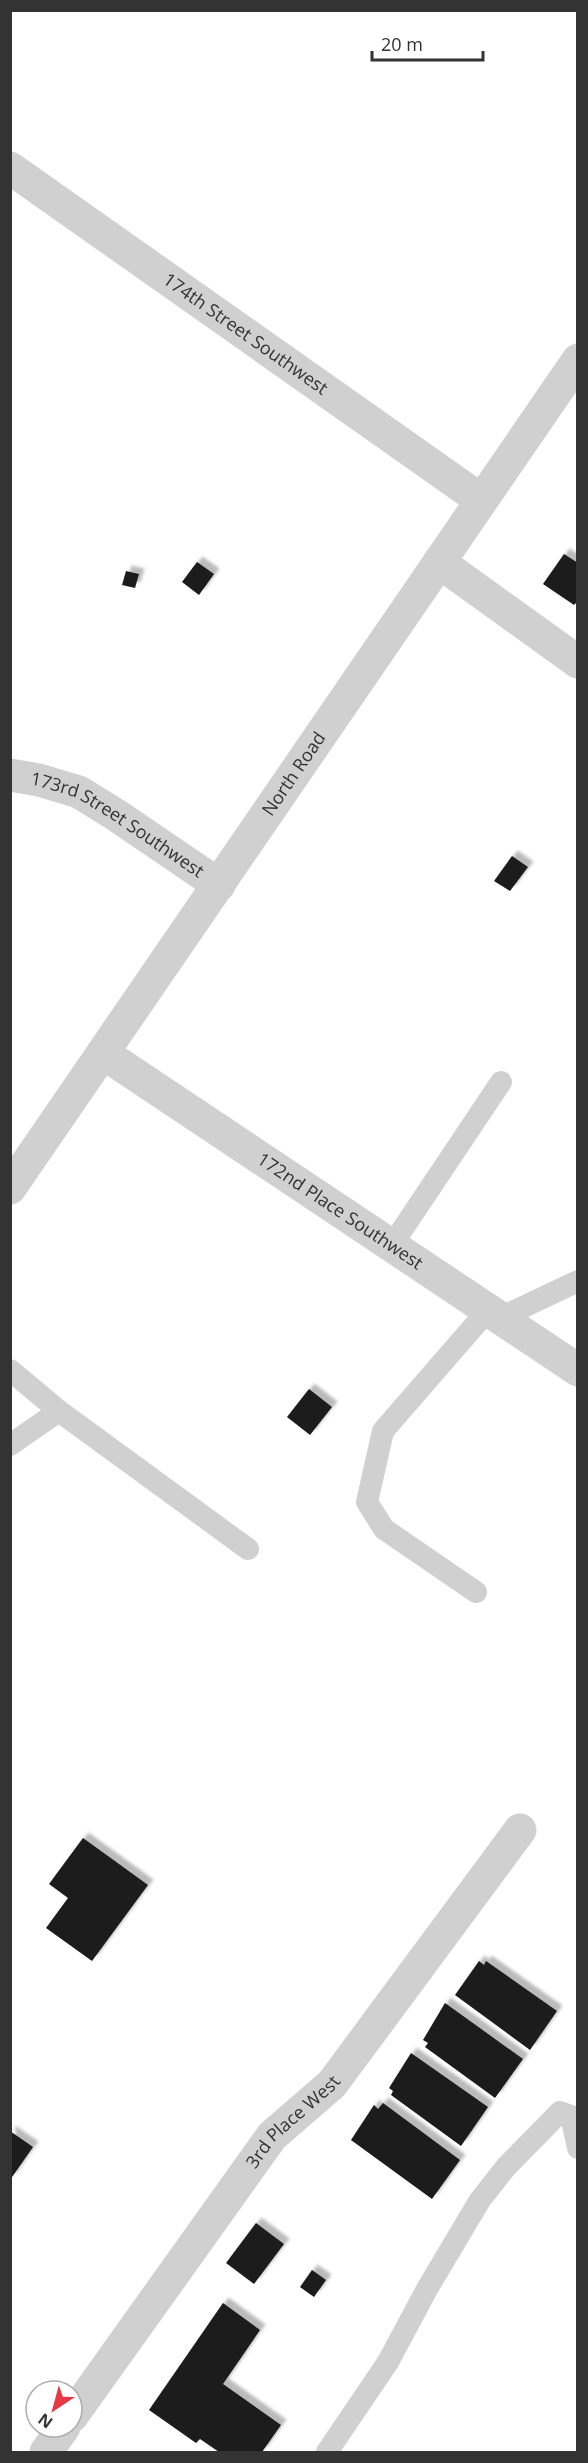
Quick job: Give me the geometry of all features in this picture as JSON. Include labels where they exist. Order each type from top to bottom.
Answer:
[{"type":"street","name":"174th Street Southwest","points":[[10,168],[481,500]]},
{"type":"street","name":"North Road","points":[[10,1188],[481,500],[572,380]]},
{"type":"street","points":[[439,562],[578,662]]},
{"type":"street","name":"173rd Street Southwest","points":[[10,776],[39,780],[79,792],[219,885]]},
{"type":"street","name":"172nd Place Southwest","points":[[103,1053],[578,1370]]},
{"type":"street","name":"3rd Place West","points":[[84,2399],[272,2136],[332,2084],[520,1830]]},
{"type":"street","points":[[46,2452],[55,2439]]},
{"type":"lane","points":[[392,1245],[501,1082]]},
{"type":"lane","points":[[476,1592],[384,1529],[367,1502],[383,1431],[494,1314],[578,1281]]},
{"type":"lane","points":[[10,1370],[59,1411],[248,1549]]},
{"type":"lane","points":[[10,1445],[59,1411]]},
{"type":"lane","points":[[327,2452],[388,2362],[456,2238],[493,2183],[560,2112],[571,2116],[578,2148]]},
{"type":"building","points":[[564,554],[578,563],[578,601],[574,605],[543,584]]},
{"type":"building","points":[[197,562],[214,574],[199,595],[182,582]]},
{"type":"building","points":[[126,571],[139,574],[135,588],[122,585]]},
{"type":"building","points":[[512,856],[528,867],[510,891],[494,881]]},
{"type":"building","points":[[309,1389],[332,1407],[310,1435],[287,1417]]},
{"type":"building","points":[[83,1838],[148,1885],[92,1961],[46,1928],[68,1898],[49,1884]]},
{"type":"building","points":[[479,1961],[484,1965],[486,1961],[557,2011],[530,2050],[455,1995]]},
{"type":"building","points":[[445,2003],[523,2059],[495,2098],[425,2047],[428,2043],[423,2040]]},
{"type":"building","points":[[411,2053],[488,2107],[461,2146],[391,2095],[393,2091],[389,2088]]},
{"type":"building","points":[[383,2103],[460,2160],[432,2199],[351,2140],[374,2105],[378,2109]]},
{"type":"building","points":[[10,2131],[33,2147],[10,2180]]},
{"type":"building","points":[[256,2223],[284,2244],[254,2284],[226,2263]]},
{"type":"building","points":[[312,2270],[326,2280],[314,2297],[300,2287]]},
{"type":"building","points":[[223,2303],[260,2330],[223,2384],[281,2425],[262,2452],[219,2452],[200,2439],[196,2443],[149,2410]]}]
